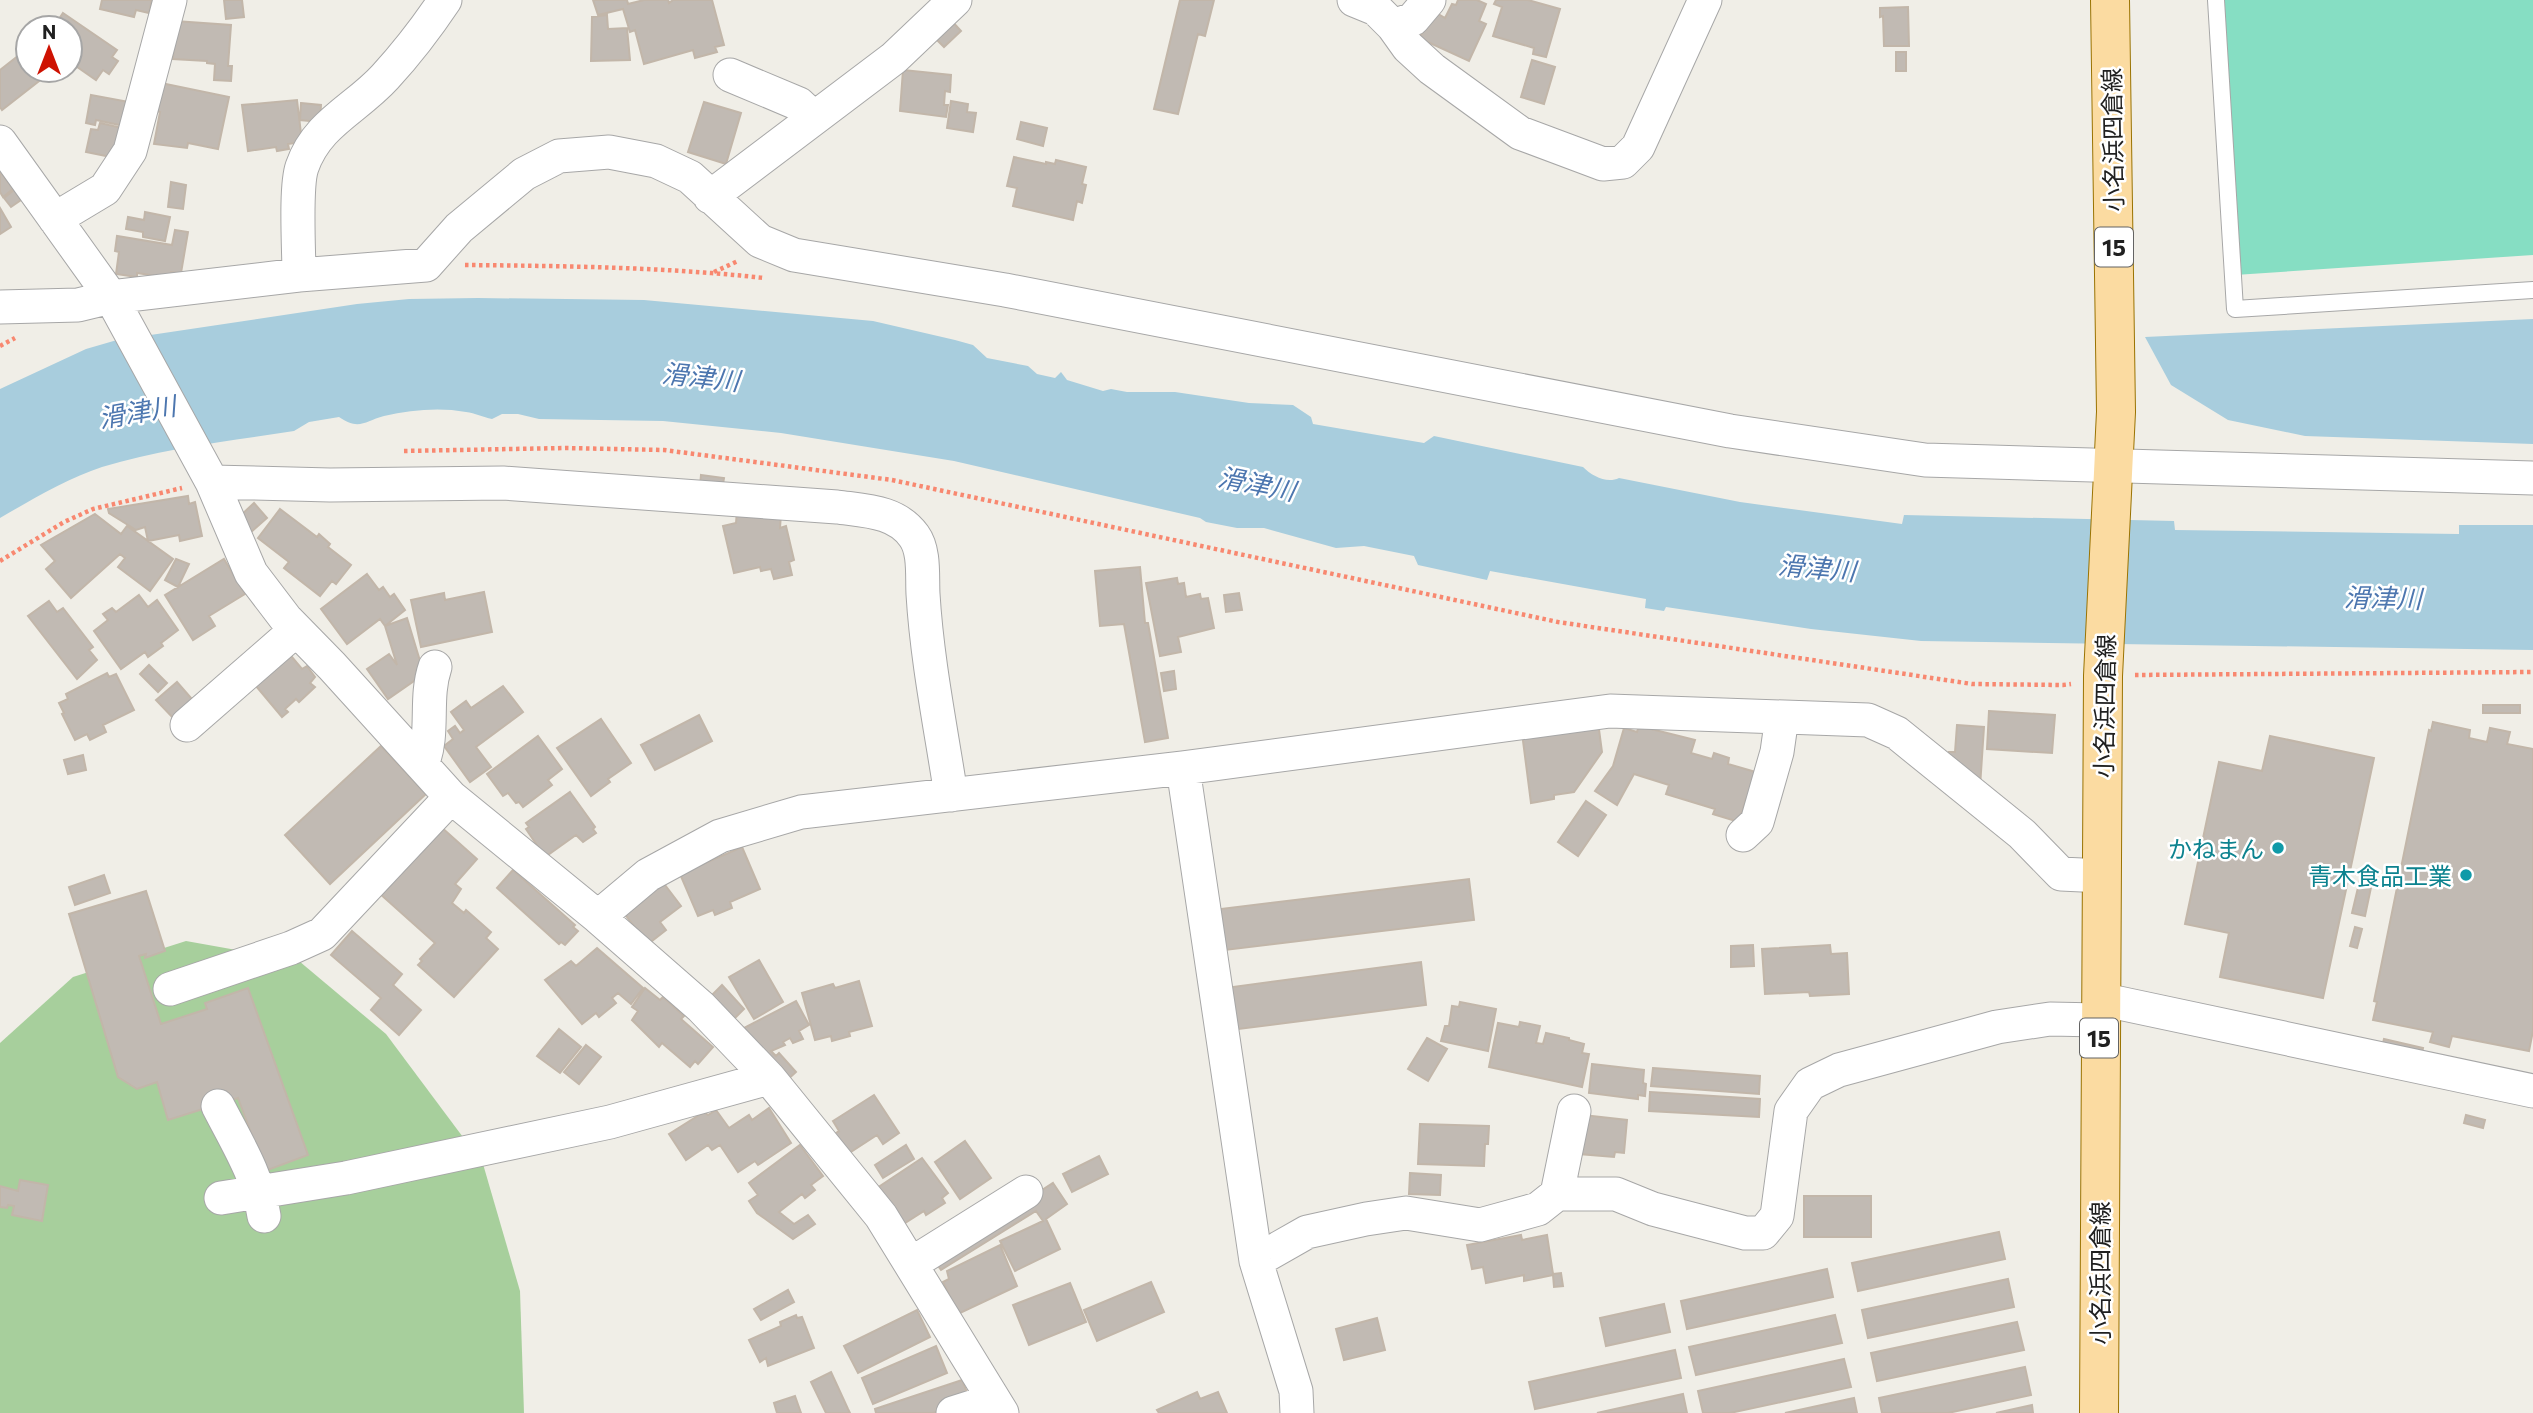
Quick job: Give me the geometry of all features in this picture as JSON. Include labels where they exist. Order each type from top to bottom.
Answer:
[{"type":"main road","name":"小名浜四倉線","points":[[2099,1413],[2099,1010],[2103,876],[2103,669],[2116,384],[2110,0]]},
{"type":"street","points":[[55,219],[105,188],[130,151],[170,0]]},
{"type":"street","points":[[299,275],[301,169],[315,142],[332,121],[385,77],[445,0]]},
{"type":"street","points":[[710,198],[894,58],[955,0]]},
{"type":"street","points":[[1354,0],[1376,9],[1408,47],[1432,69],[1520,133],[1603,163],[1623,162],[1638,147],[1705,0]]},
{"type":"street","points":[[1393,26],[1413,19],[1429,0]]},
{"type":"street","points":[[730,75],[799,104],[814,118]]},
{"type":"street","points":[[0,142],[114,302],[209,477],[251,573],[296,630],[451,797],[598,917],[701,1007],[769,1078],[881,1216],[998,1406],[953,1413]]},
{"type":"street","points":[[0,307],[114,302],[299,275],[426,265],[459,228],[524,174],[559,156],[609,152],[656,161],[690,177],[760,241],[794,255],[1005,290],[1730,431],[1926,460],[2113,481],[2533,478]]},
{"type":"street","points":[[209,477],[330,485],[503,483],[837,507],[878,512],[898,519],[916,538],[921,554],[925,620],[951,795]]},
{"type":"street","points":[[187,725],[296,630]]},
{"type":"street","points":[[422,765],[429,748],[429,685],[435,667]]},
{"type":"street","points":[[598,917],[648,875],[720,836],[801,813],[1183,768],[1610,710],[1868,720],[1897,733],[2022,834],[2061,874],[2103,876]]},
{"type":"street","points":[[1743,835],[1758,822],[1777,752],[1782,717]]},
{"type":"street","points":[[1183,768],[1256,1261],[1296,1391],[1297,1413]]},
{"type":"street","points":[[170,989],[291,948],[322,934],[451,797]]},
{"type":"street","points":[[1256,1261],[1307,1233],[1354,1222],[1406,1213],[1480,1225],[1538,1209],[1557,1194],[1616,1194],[1653,1209],[1745,1233],[1763,1233],[1777,1216],[1791,1111],[1810,1084],[1839,1070],[1997,1027],[2099,1010],[2533,1091]]},
{"type":"street","points":[[221,1198],[262,1204],[346,1178],[610,1122],[769,1078]]},
{"type":"street","points":[[218,1107],[254,1174],[262,1204]]},
{"type":"street","points":[[1557,1194],[1574,1111]]},
{"type":"street","points":[[911,1264],[1026,1192]]},
{"type":"lane","points":[[2216,0],[2235,309],[2533,290]]},
{"type":"path","points":[[426,265],[585,266],[713,272],[765,278]]},
{"type":"path","points":[[397,451],[565,448],[664,450],[892,480],[1558,622],[1972,684],[2063,685],[2103,669],[2533,672]]},
{"type":"path","points":[[0,561],[64,522],[93,509],[209,477]]},
{"type":"green space","points":[[2217,0],[2533,0],[2533,255],[2235,275]]},
{"type":"green space","points":[[186,941],[299,961],[386,1034],[483,1164],[520,1291],[524,1413],[0,1413],[0,1043],[73,977]]},
{"type":"water","name":"滑津川","points":[[409,299],[644,300],[873,321],[973,345],[987,358],[1028,366],[1037,374],[1055,378],[1061,372],[1067,380],[1103,391],[1111,389],[1127,392],[1175,392],[1249,403],[1293,405],[1311,417],[1313,424],[1424,443],[1434,436],[1583,467],[1605,480],[1619,478],[1740,502],[1902,524],[1904,515],[2174,521],[2175,530],[2459,534],[2459,525],[2533,525],[2533,650],[1921,641],[1811,629],[1666,607],[1664,611],[1645,608],[1646,599],[1490,571],[1487,580],[1418,565],[1414,556],[1364,546],[1336,548],[1264,528],[1237,528],[1206,522],[1200,518],[954,461],[781,433],[663,421],[539,419],[518,414],[502,414],[492,419],[456,410],[435,409],[394,414],[362,424],[339,417],[309,422],[294,431],[125,460],[63,483],[0,518],[0,389],[86,349],[117,340],[357,304]]},
{"type":"water","points":[[2533,319],[2533,444],[2305,436],[2228,420],[2171,385],[2145,337]]},
{"type":"building","points":[[102,0],[152,0],[149,13],[136,10],[134,17],[100,9]]},
{"type":"building","points":[[224,0],[242,0],[244,17],[226,19]]},
{"type":"building","points":[[593,0],[627,0],[628,4],[644,0],[668,0],[669,3],[673,0],[712,0],[724,45],[715,47],[717,52],[695,58],[693,50],[644,64],[635,30],[630,32],[623,9],[598,15]]},
{"type":"building","points":[[1180,0],[1214,0],[1205,36],[1198,34],[1178,114],[1154,109]]},
{"type":"building","points":[[1458,0],[1477,0],[1486,4],[1479,21],[1486,24],[1469,61],[1419,38],[1435,12],[1445,18],[1452,4],[1456,5]]},
{"type":"building","points":[[1496,0],[1528,0],[1560,9],[1546,57],[1533,54],[1534,48],[1493,36],[1502,7],[1494,4]]},
{"type":"building","points":[[1908,7],[1909,46],[1884,46],[1883,16],[1880,17],[1880,8]]},
{"type":"building","points":[[607,15],[608,29],[627,28],[630,60],[591,61],[592,17]]},
{"type":"building","points":[[950,19],[961,31],[944,47],[933,36]]},
{"type":"building","points":[[175,21],[231,25],[228,66],[232,66],[231,81],[214,80],[215,64],[173,59]]},
{"type":"building","points":[[84,27],[117,50],[112,57],[118,61],[109,74],[103,70],[96,80],[84,72]]},
{"type":"building","points":[[1896,52],[1906,52],[1906,71],[1896,71]]},
{"type":"building","points":[[14,59],[14,84],[35,84],[2,110],[0,107],[0,70]]},
{"type":"building","points":[[1532,60],[1555,67],[1544,104],[1521,97]]},
{"type":"building","points":[[903,70],[951,75],[950,92],[945,91],[944,105],[948,105],[946,117],[900,111]]},
{"type":"building","points":[[161,83],[229,97],[218,149],[188,143],[187,148],[154,144],[160,112],[155,111]]},
{"type":"building","points":[[91,95],[129,102],[124,126],[96,120],[95,125],[86,123]]},
{"type":"building","points":[[297,100],[302,142],[288,144],[289,149],[277,151],[276,147],[248,151],[242,105]]},
{"type":"building","points":[[951,101],[968,104],[967,112],[976,113],[973,132],[947,128]]},
{"type":"building","points":[[704,102],[741,113],[726,164],[688,152]]},
{"type":"building","points":[[301,103],[321,105],[320,122],[300,120]]},
{"type":"building","points":[[1021,122],[1047,128],[1043,146],[1017,139]]},
{"type":"building","points":[[100,123],[122,128],[116,158],[86,152],[91,129],[98,130]]},
{"type":"building","points":[[1014,157],[1046,164],[1055,164],[1056,160],[1086,167],[1082,203],[1077,201],[1073,220],[1013,206],[1017,188],[1007,186]]},
{"type":"building","points":[[0,171],[13,189],[3,197],[0,192]]},
{"type":"building","points":[[171,182],[186,185],[183,209],[168,207]]},
{"type":"building","points":[[14,190],[21,200],[11,207],[4,198]]},
{"type":"building","points":[[0,208],[11,227],[0,234]]},
{"type":"building","points":[[145,212],[170,217],[165,241],[143,237],[143,232],[126,229],[128,217],[144,220]]},
{"type":"building","points":[[175,230],[188,232],[181,273],[171,272],[170,278],[137,273],[137,277],[116,274],[119,252],[115,251],[117,236],[172,245]]},
{"type":"building","points":[[701,475],[724,478],[722,490],[700,487]]},
{"type":"building","points":[[188,496],[189,504],[195,502],[202,536],[180,541],[179,535],[148,541],[145,527],[136,530],[109,513],[108,509]]},
{"type":"building","points":[[254,503],[267,518],[251,532],[239,517]]},
{"type":"building","points":[[280,509],[317,537],[319,534],[330,544],[328,547],[351,565],[336,584],[332,581],[320,596],[284,568],[289,562],[258,538]]},
{"type":"building","points":[[737,511],[781,514],[780,528],[786,526],[794,560],[789,562],[792,575],[774,579],[771,569],[761,571],[760,567],[734,573],[723,526],[736,523]]},
{"type":"building","points":[[95,514],[121,534],[127,526],[173,559],[150,591],[118,567],[125,558],[120,554],[71,598],[46,569],[55,561],[41,545]]},
{"type":"building","points":[[176,559],[189,564],[178,587],[165,580]]},
{"type":"building","points":[[224,559],[245,594],[209,616],[215,626],[193,640],[165,595]]},
{"type":"building","points":[[1140,567],[1145,623],[1148,623],[1168,738],[1145,742],[1124,624],[1100,626],[1095,571]]},
{"type":"building","points":[[367,574],[379,590],[383,587],[390,597],[394,594],[405,610],[385,626],[380,619],[347,644],[321,609]]},
{"type":"building","points":[[1177,578],[1178,584],[1184,583],[1186,597],[1200,594],[1201,599],[1208,598],[1214,628],[1178,637],[1181,652],[1160,656],[1146,583]]},
{"type":"building","points":[[484,592],[492,632],[421,647],[411,600],[444,593],[445,600]]},
{"type":"building","points":[[1239,593],[1242,610],[1226,612],[1224,595]]},
{"type":"building","points":[[139,595],[148,607],[157,600],[178,630],[148,657],[145,652],[121,669],[94,631],[108,620],[103,614],[112,608],[116,612]]},
{"type":"building","points":[[49,601],[57,612],[63,608],[93,647],[89,650],[97,660],[77,679],[28,616]]},
{"type":"building","points":[[407,618],[424,674],[388,699],[367,669],[389,654],[397,665],[385,626]]},
{"type":"building","points":[[286,650],[302,669],[307,666],[315,677],[310,683],[315,687],[299,702],[296,699],[285,709],[288,712],[282,717],[251,680]]},
{"type":"building","points":[[149,665],[167,683],[158,692],[140,674]]},
{"type":"building","points":[[1174,671],[1176,689],[1164,691],[1161,673]]},
{"type":"building","points":[[107,673],[109,677],[116,674],[134,710],[103,725],[106,732],[90,740],[87,734],[75,740],[59,703],[68,699],[66,694]]},
{"type":"building","points":[[177,682],[198,706],[175,720],[156,700]]},
{"type":"building","points":[[503,686],[523,712],[476,747],[491,767],[470,782],[444,746],[453,739],[448,731],[455,726],[460,733],[464,730],[451,712],[466,701],[471,708]]},
{"type":"building","points":[[2483,705],[2520,705],[2520,713],[2483,713]]},
{"type":"building","points":[[1989,711],[2055,715],[2052,753],[1987,749]]},
{"type":"building","points":[[699,715],[712,741],[655,770],[641,745]]},
{"type":"building","points":[[601,719],[631,763],[608,779],[610,782],[591,796],[557,748]]},
{"type":"building","points":[[1598,722],[1602,752],[1574,792],[1531,803],[1522,733]]},
{"type":"building","name":"青木食品工業","points":[[2433,722],[2470,730],[2469,738],[2487,742],[2490,728],[2510,732],[2507,744],[2533,749],[2533,1031],[2529,1051],[2452,1036],[2449,1047],[2430,1042],[2433,1032],[2373,1020],[2377,1002],[2374,1001],[2429,730],[2431,731]]},
{"type":"building","points":[[1957,725],[1984,727],[1980,787],[1949,762],[1949,752],[1955,752]]},
{"type":"building","points":[[1639,726],[1695,740],[1691,753],[1712,759],[1714,753],[1729,758],[1728,764],[1759,773],[1750,801],[1746,799],[1739,822],[1713,814],[1715,809],[1666,794],[1669,785],[1634,774],[1617,805],[1595,791],[1613,766],[1624,728],[1637,732]]},
{"type":"building","points":[[538,736],[562,769],[548,780],[552,785],[523,807],[508,793],[503,796],[487,774]]},
{"type":"building","name":"かねまん","points":[[2270,736],[2374,758],[2323,998],[2220,977],[2229,933],[2185,924],[2219,762],[2262,771]]},
{"type":"building","points":[[381,746],[426,794],[330,884],[285,835]]},
{"type":"building","points":[[83,755],[86,770],[68,774],[64,760]]},
{"type":"building","points":[[570,792],[595,827],[593,829],[596,833],[583,842],[576,835],[545,857],[526,829],[529,827],[526,823]]},
{"type":"building","points":[[1586,801],[1606,815],[1578,856],[1558,842]]},
{"type":"building","points":[[440,826],[477,859],[455,884],[461,889],[452,903],[464,913],[466,910],[491,932],[486,938],[498,949],[454,997],[418,965],[435,943],[379,893]]},
{"type":"building","points":[[742,847],[760,889],[730,902],[732,908],[715,915],[713,910],[698,916],[680,874]]},
{"type":"building","points":[[513,870],[575,925],[573,927],[578,931],[565,945],[561,942],[559,944],[497,888]]},
{"type":"building","points":[[104,875],[110,893],[75,905],[69,887]]},
{"type":"building","points":[[2361,875],[2373,878],[2365,916],[2352,913]]},
{"type":"building","points":[[1469,879],[1474,920],[1217,951],[1212,910]]},
{"type":"building","points":[[662,881],[681,906],[660,922],[666,930],[648,944],[623,912]]},
{"type":"building","points":[[146,891],[165,951],[145,958],[146,954],[139,956],[161,1024],[207,1009],[205,1003],[248,988],[308,1155],[265,1171],[238,1098],[168,1120],[157,1082],[137,1089],[118,1077],[69,914]]},
{"type":"building","points":[[2355,927],[2362,929],[2357,948],[2350,946]]},
{"type":"building","points":[[352,931],[402,974],[393,985],[421,1010],[399,1035],[371,1010],[381,998],[331,955]]},
{"type":"building","points":[[1753,945],[1754,966],[1731,967],[1731,946]]},
{"type":"building","points":[[1830,945],[1831,954],[1847,953],[1849,994],[1765,994],[1762,949]]},
{"type":"building","points":[[597,948],[643,988],[631,1004],[618,993],[612,998],[616,1003],[599,1017],[596,1013],[582,1024],[545,980],[571,961],[576,966]]},
{"type":"building","points":[[759,960],[783,1002],[754,1019],[729,977]]},
{"type":"building","points":[[1421,962],[1426,1005],[1231,1030],[1225,988]]},
{"type":"building","points":[[859,981],[872,1026],[849,1032],[850,1036],[832,1041],[831,1036],[815,1040],[802,993],[833,984],[835,988]]},
{"type":"building","points":[[722,985],[744,1009],[732,1021],[710,997]]},
{"type":"building","points":[[645,988],[660,1000],[663,997],[684,1016],[681,1019],[713,1047],[698,1064],[695,1061],[690,1067],[662,1043],[659,1047],[632,1020],[638,1011],[632,1007]]},
{"type":"building","points":[[796,1001],[809,1025],[799,1031],[803,1039],[793,1043],[790,1038],[783,1042],[785,1045],[771,1051],[776,1056],[779,1053],[796,1072],[786,1081],[740,1030]]},
{"type":"building","points":[[1460,1002],[1496,1009],[1488,1051],[1441,1041],[1445,1026],[1449,1026],[1452,1006],[1459,1007]]},
{"type":"building","points":[[1520,1022],[1540,1026],[1536,1043],[1543,1044],[1546,1033],[1584,1044],[1582,1053],[1589,1054],[1582,1087],[1489,1067],[1498,1023],[1519,1027]]},
{"type":"building","points":[[559,1029],[581,1047],[560,1073],[537,1056]]},
{"type":"building","points":[[1427,1038],[1447,1049],[1428,1081],[1408,1069]]},
{"type":"building","points":[[2384,1039],[2423,1048],[2421,1057],[2382,1047]]},
{"type":"building","points":[[586,1045],[601,1057],[579,1084],[564,1072]]},
{"type":"building","points":[[1592,1064],[1644,1070],[1645,1096],[1638,1095],[1638,1099],[1589,1093]]},
{"type":"building","points":[[1653,1068],[1760,1076],[1759,1094],[1651,1086]]},
{"type":"building","points":[[1650,1092],[1760,1099],[1759,1117],[1649,1111]]},
{"type":"building","points":[[874,1095],[899,1133],[883,1144],[877,1135],[846,1155],[833,1135],[839,1131],[833,1121]]},
{"type":"building","points":[[769,1108],[791,1143],[758,1165],[755,1161],[738,1172],[720,1145],[712,1150],[708,1145],[686,1160],[669,1134],[704,1112],[708,1115],[716,1110],[729,1128],[749,1115],[752,1120]]},
{"type":"building","points":[[1583,1115],[1627,1120],[1624,1153],[1615,1152],[1614,1157],[1579,1154]]},
{"type":"building","points":[[2466,1115],[2485,1120],[2483,1128],[2464,1123]]},
{"type":"building","points":[[1420,1124],[1489,1126],[1484,1166],[1418,1164]]},
{"type":"building","points":[[965,1141],[991,1178],[960,1199],[935,1162]]},
{"type":"building","points":[[800,1145],[823,1176],[811,1185],[815,1190],[805,1198],[802,1194],[779,1212],[794,1224],[808,1215],[815,1224],[793,1239],[757,1213],[749,1201],[758,1195],[749,1183]]},
{"type":"building","points":[[906,1145],[914,1159],[883,1178],[875,1165]]},
{"type":"building","points":[[1099,1156],[1108,1174],[1072,1192],[1063,1174]]},
{"type":"building","points":[[922,1158],[948,1193],[942,1198],[945,1203],[926,1215],[924,1211],[899,1227],[874,1190]]},
{"type":"building","points":[[1410,1173],[1441,1175],[1440,1195],[1409,1194]]},
{"type":"building","points":[[20,1180],[48,1185],[42,1221],[12,1215],[14,1206],[0,1207],[0,1186],[18,1191]]},
{"type":"building","points":[[1053,1183],[1067,1204],[1046,1219],[1060,1249],[1015,1271],[1000,1241],[1043,1221],[1036,1211],[941,1270],[934,1260]]},
{"type":"building","points":[[1804,1196],[1871,1196],[1871,1237],[1804,1237]]},
{"type":"building","points":[[1999,1232],[2005,1259],[1858,1291],[1852,1263]]},
{"type":"building","points":[[1521,1235],[1522,1240],[1547,1235],[1553,1274],[1561,1273],[1563,1286],[1554,1287],[1553,1275],[1524,1281],[1524,1275],[1486,1283],[1483,1267],[1472,1269],[1467,1245]]},
{"type":"building","points":[[1000,1245],[1017,1286],[958,1314],[943,1282],[949,1279],[947,1271]]},
{"type":"building","points":[[1827,1269],[1833,1297],[1687,1329],[1681,1301]]},
{"type":"building","points":[[2008,1279],[2014,1307],[1868,1338],[1862,1310]]},
{"type":"building","points":[[1151,1282],[1164,1312],[1097,1341],[1084,1310]]},
{"type":"building","points":[[1070,1283],[1086,1322],[1029,1345],[1013,1305]]},
{"type":"building","points":[[788,1290],[794,1302],[761,1320],[754,1309]]},
{"type":"building","points":[[1664,1304],[1670,1332],[1606,1346],[1600,1318]]},
{"type":"building","points":[[917,1310],[930,1337],[858,1373],[844,1346]]},
{"type":"building","points":[[796,1315],[797,1318],[802,1317],[814,1348],[768,1366],[766,1358],[760,1362],[749,1340],[781,1326],[780,1322]]},
{"type":"building","points":[[1835,1315],[1842,1343],[1696,1375],[1689,1347]]},
{"type":"building","points":[[1377,1318],[1385,1350],[1344,1360],[1336,1329]]},
{"type":"building","points":[[2017,1322],[2024,1350],[1877,1381],[1871,1353]]},
{"type":"building","points":[[936,1346],[947,1373],[873,1404],[862,1378]]},
{"type":"building","points":[[1675,1350],[1681,1378],[1535,1409],[1529,1382]]},
{"type":"building","points":[[1844,1359],[1851,1387],[1730,1413],[1703,1413],[1698,1391]]},
{"type":"building","points":[[2025,1367],[2031,1395],[1948,1413],[1882,1413],[1879,1398]]},
{"type":"building","points":[[831,1372],[850,1413],[826,1413],[811,1382]]},
{"type":"building","points":[[962,1380],[970,1400],[933,1413],[876,1413],[875,1409]]},
{"type":"building","points":[[1197,1392],[1200,1399],[1218,1392],[1227,1413],[1159,1413],[1157,1410]]},
{"type":"building","points":[[1683,1394],[1687,1413],[1597,1413]]},
{"type":"building","points":[[795,1396],[801,1413],[777,1413],[774,1403]]},
{"type":"building","points":[[1854,1398],[1857,1413],[1785,1413]]},
{"type":"building","points":[[2032,1405],[2033,1413],[1996,1413]]},
{"type":"place","name":"かねまん","points":[[2278,848]]},
{"type":"place","name":"青木食品工業","points":[[2466,875]]}]
